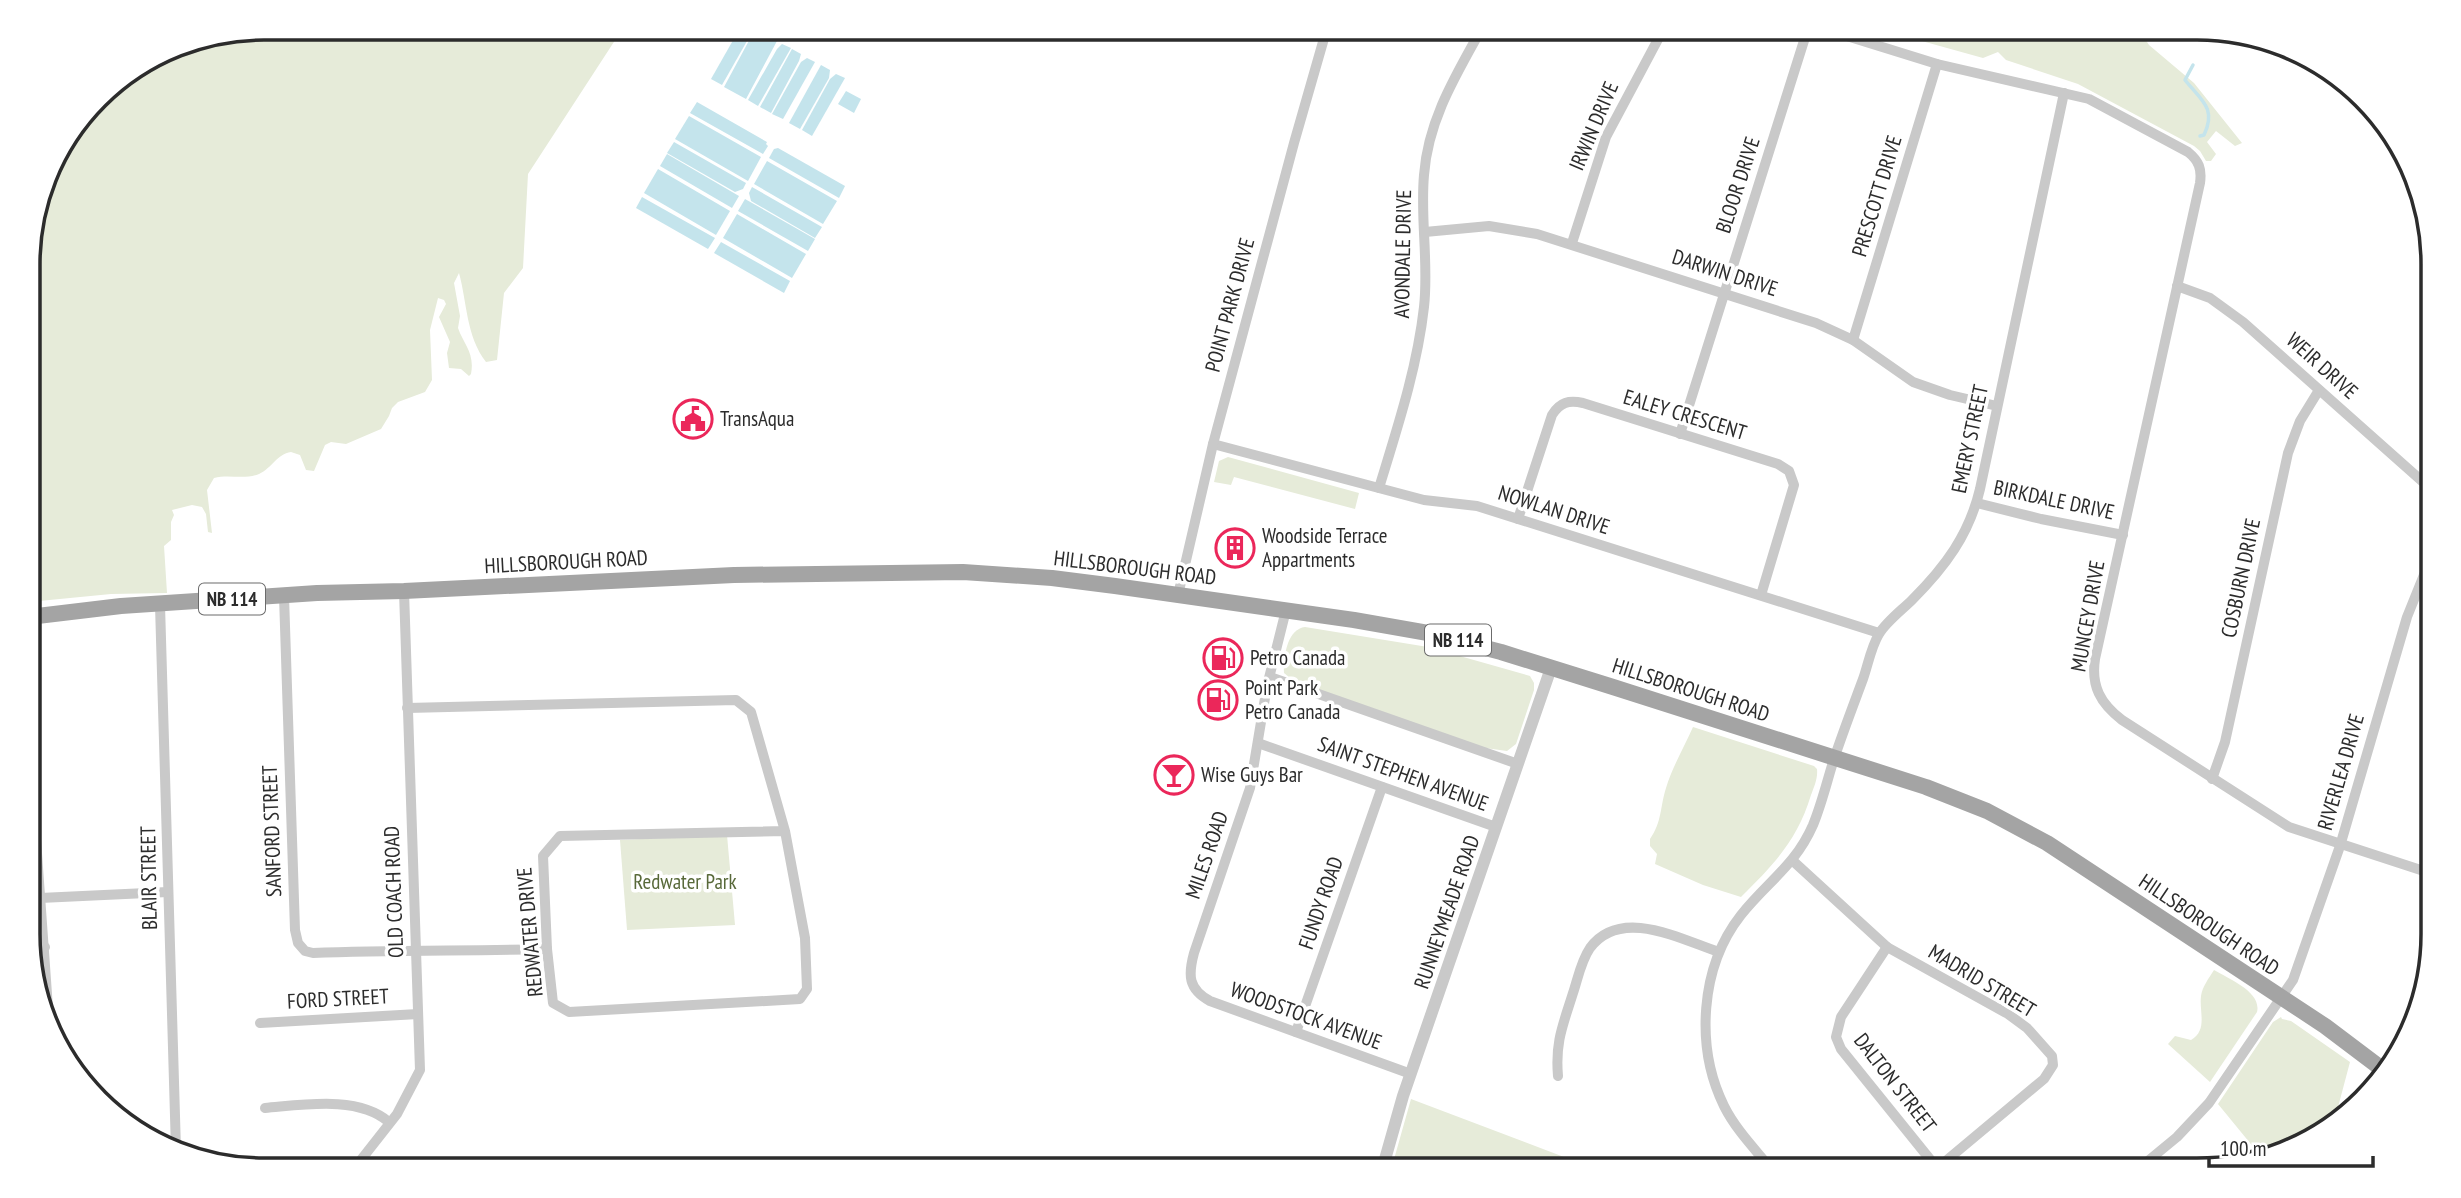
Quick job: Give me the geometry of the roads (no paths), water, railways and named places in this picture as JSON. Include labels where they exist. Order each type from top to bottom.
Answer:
[{"type":"main road","name":"HILLSBOROUGH ROAD","points":[[40,616],[121,606],[284,596],[734,575],[963,572],[1052,578],[1286,610],[1428,633],[1480,646],[1926,787],[2008,821],[2047,843],[2325,1026],[2377,1066]]},
{"type":"street","name":"POINT PARK DRIVE","points":[[1178,595],[1213,444],[1324,40]]},
{"type":"street","name":"AVONDALE DRIVE","points":[[1379,488],[1420,336],[1426,274],[1423,185],[1430,139],[1448,90],[1475,40]]},
{"type":"street","name":"IRWIN DRIVE","points":[[1572,243],[1609,129],[1657,40]]},
{"type":"street","name":"BLOOR DRIVE","points":[[1680,434],[1804,40]]},
{"type":"street","points":[[1860,40],[1937,64],[2064,93]]},
{"type":"street","name":"PRESCOTT DRIVE","points":[[1853,340],[1937,64]]},
{"type":"street","name":"MUNCEY DRIVE","points":[[2064,93],[2098,103],[2188,152],[2196,159],[2200,168],[2200,183],[2094,668],[2097,693],[2106,706],[2122,720],[2278,822],[2421,870]]},
{"type":"street","name":"EMERY STREET","points":[[1762,1157],[1731,1117],[1720,1097],[1710,1065],[1706,1030],[1712,974],[1719,952],[1741,915],[1793,861],[1814,824],[1834,758],[1879,633],[1944,567],[1958,547],[1977,503],[2064,93]]},
{"type":"street","name":"DARWIN DRIVE","points":[[1425,232],[1489,226],[1572,243],[1816,323],[1853,340],[1913,382],[1950,395],[1997,406]]},
{"type":"street","name":"WEIR DRIVE","points":[[2177,286],[2200,293],[2232,314],[2421,480]]},
{"type":"street","name":"COSBURN DRIVE","points":[[2212,779],[2225,742],[2288,453],[2300,421],[2319,390]]},
{"type":"street","name":"EALEY CRESCENT","points":[[1518,519],[1552,415],[1563,402],[1583,403],[1778,464],[1792,476],[1793,489],[1761,596]]},
{"type":"street","name":"NOWLAN DRIVE","points":[[1213,444],[1424,500],[1478,506],[1879,633]]},
{"type":"street","name":"BIRKDALE DRIVE","points":[[1977,503],[2123,535]]},
{"type":"street","name":"RIVERLEA DRIVE","points":[[2154,1157],[2209,1103],[2296,974],[2340,845],[2403,627],[2421,582]]},
{"type":"street","name":"OLD COACH ROAD","points":[[362,1158],[397,1114],[420,1070],[404,592]]},
{"type":"street","name":"SANFORD STREET","points":[[284,596],[293,889],[298,943],[305,951],[313,953],[416,949]]},
{"type":"street","name":"BLAIR STREET","points":[[160,605],[176,1139]]},
{"type":"street","name":"MILES ROAD","points":[[1192,987],[1189,976],[1194,953],[1250,788],[1269,677],[1286,610]]},
{"type":"street","name":"RUNNEYMEADE ROAD","points":[[1386,1157],[1411,1074],[1551,668]]},
{"type":"street","points":[[1269,677],[1518,764]]},
{"type":"street","name":"REDWATER DRIVE","points":[[407,708],[736,701],[751,712],[785,831],[806,939],[807,989],[800,999],[569,1012],[553,1003],[547,949],[543,856],[560,836],[785,831]]},
{"type":"street","name":"SAINT STEPHEN AVENUE","points":[[1258,743],[1496,827]]},
{"type":"street","name":"FUNDY ROAD","points":[[1296,1032],[1382,787]]},
{"type":"street","name":"MADRID STREET","points":[[1793,861],[1887,947],[2018,1021],[2048,1049],[2053,1058],[2050,1071],[2043,1080],[1950,1157]]},
{"type":"street","points":[[40,898],[168,892]]},
{"type":"street","points":[[40,899],[47,986]]},
{"type":"street","points":[[1558,1076],[1559,1036],[1583,962],[1602,936],[1621,929],[1640,927],[1719,952]]},
{"type":"street","points":[[41,948],[45,947]]},
{"type":"street","name":"DALTON STREET","points":[[1887,947],[1841,1017],[1836,1037],[1841,1049],[1927,1157]]},
{"type":"street","points":[[416,949],[547,949]]},
{"type":"street","name":"WOODSTOCK AVENUE","points":[[1192,987],[1210,1001],[1411,1074]]},
{"type":"street","name":"FORD STREET","points":[[260,1023],[418,1014]]},
{"type":"street","points":[[265,1108],[340,1103],[381,1115],[389,1122]]},
{"type":"water","points":[[733,40],[748,40],[722,85],[711,79]]},
{"type":"water","points":[[749,40],[777,41],[746,99],[724,87]]},
{"type":"water","points":[[782,44],[791,48],[758,106],[748,100]]},
{"type":"water","points":[[792,49],[801,54],[799,61],[771,113],[760,107]]},
{"type":"water","points":[[807,58],[815,62],[783,119],[772,114],[801,62]]},
{"type":"water","points":[[821,65],[830,70],[829,78],[800,129],[789,123]]},
{"type":"water","points":[[836,74],[845,78],[812,136],[802,130],[830,79]]},
{"type":"water","points":[[846,91],[861,99],[854,113],[838,104]]},
{"type":"water","points":[[697,102],[767,142],[768,146],[763,154],[690,113]]},
{"type":"water","points":[[689,116],[761,157],[748,181],[675,139]]},
{"type":"water","points":[[674,142],[746,183],[743,189],[735,192],[667,153]]},
{"type":"water","points":[[778,148],[845,186],[839,198],[769,158],[774,149]]},
{"type":"water","points":[[667,154],[739,196],[732,208],[660,166]]},
{"type":"water","points":[[767,161],[837,201],[823,224],[754,184]]},
{"type":"water","points":[[658,169],[730,211],[716,235],[644,193]]},
{"type":"water","points":[[752,187],[822,227],[815,238],[751,201],[749,193]]},
{"type":"water","points":[[642,197],[715,238],[708,249],[636,208]]},
{"type":"water","points":[[745,199],[815,239],[808,251],[738,211]]},
{"type":"water","points":[[737,214],[806,254],[792,278],[723,238]]},
{"type":"water","points":[[721,242],[790,281],[784,293],[714,253]]},
{"type":"waterway","points":[[2193,65],[2185,80],[2205,105],[2209,118],[2204,135],[2200,136]]},
{"type":"place","name":"TransAqua","points":[[693,419]]},
{"type":"place","name":"Woodside Terrace Appartments","points":[[1235,548]]},
{"type":"place","name":"Petro Canada","points":[[1223,658]]},
{"type":"place","name":"Point Park Petro Canada","points":[[1218,700]]},
{"type":"place","name":"Wise Guys Bar","points":[[1174,775]]},
{"type":"park label","name":"Redwater Park","points":[[685,882]]}]
